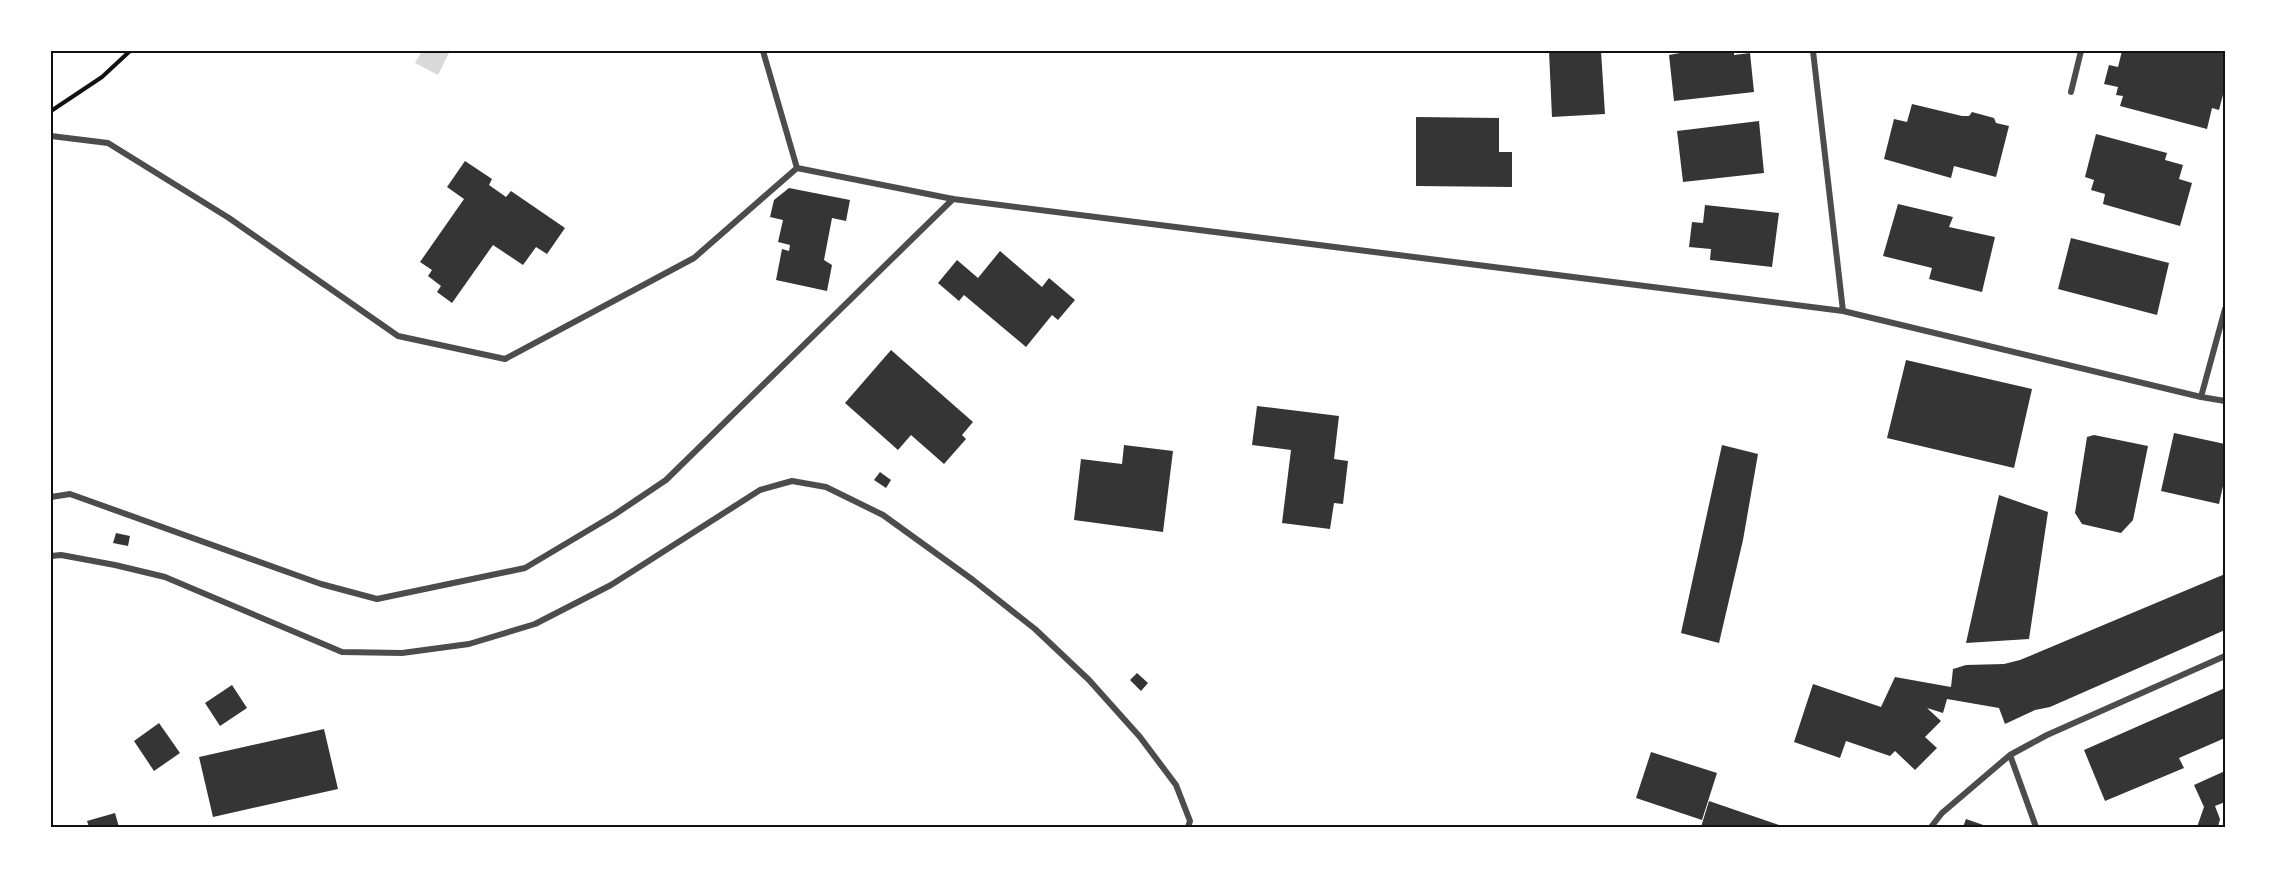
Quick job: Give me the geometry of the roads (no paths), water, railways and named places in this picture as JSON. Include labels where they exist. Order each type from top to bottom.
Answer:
[{"type":"street","points":[[763,51],[797,168]]},
{"type":"street","points":[[1813,51],[1843,311]]},
{"type":"street","points":[[2071,92],[2081,51]]},
{"type":"street","points":[[51,136],[108,143],[229,218],[398,336],[505,360],[694,258],[797,168]]},
{"type":"street","points":[[797,168],[953,199],[1843,311],[2225,401]]},
{"type":"street","points":[[51,496],[70,494],[321,584],[377,599],[525,568],[614,515],[666,480],[953,199]]},
{"type":"street","points":[[2202,397],[2225,309]]},
{"type":"street","points":[[51,556],[61,555],[165,577],[342,652],[402,653],[469,644],[535,624],[611,585],[760,490],[792,481],[826,487],[883,515],[973,580],[1035,629],[1089,680],[1140,737],[1176,785],[1190,821],[1188,827]]},
{"type":"street","points":[[1931,827],[1942,813],[2010,755],[2047,735],[2225,656]]},
{"type":"street","points":[[2010,755],[2036,827]]}]
